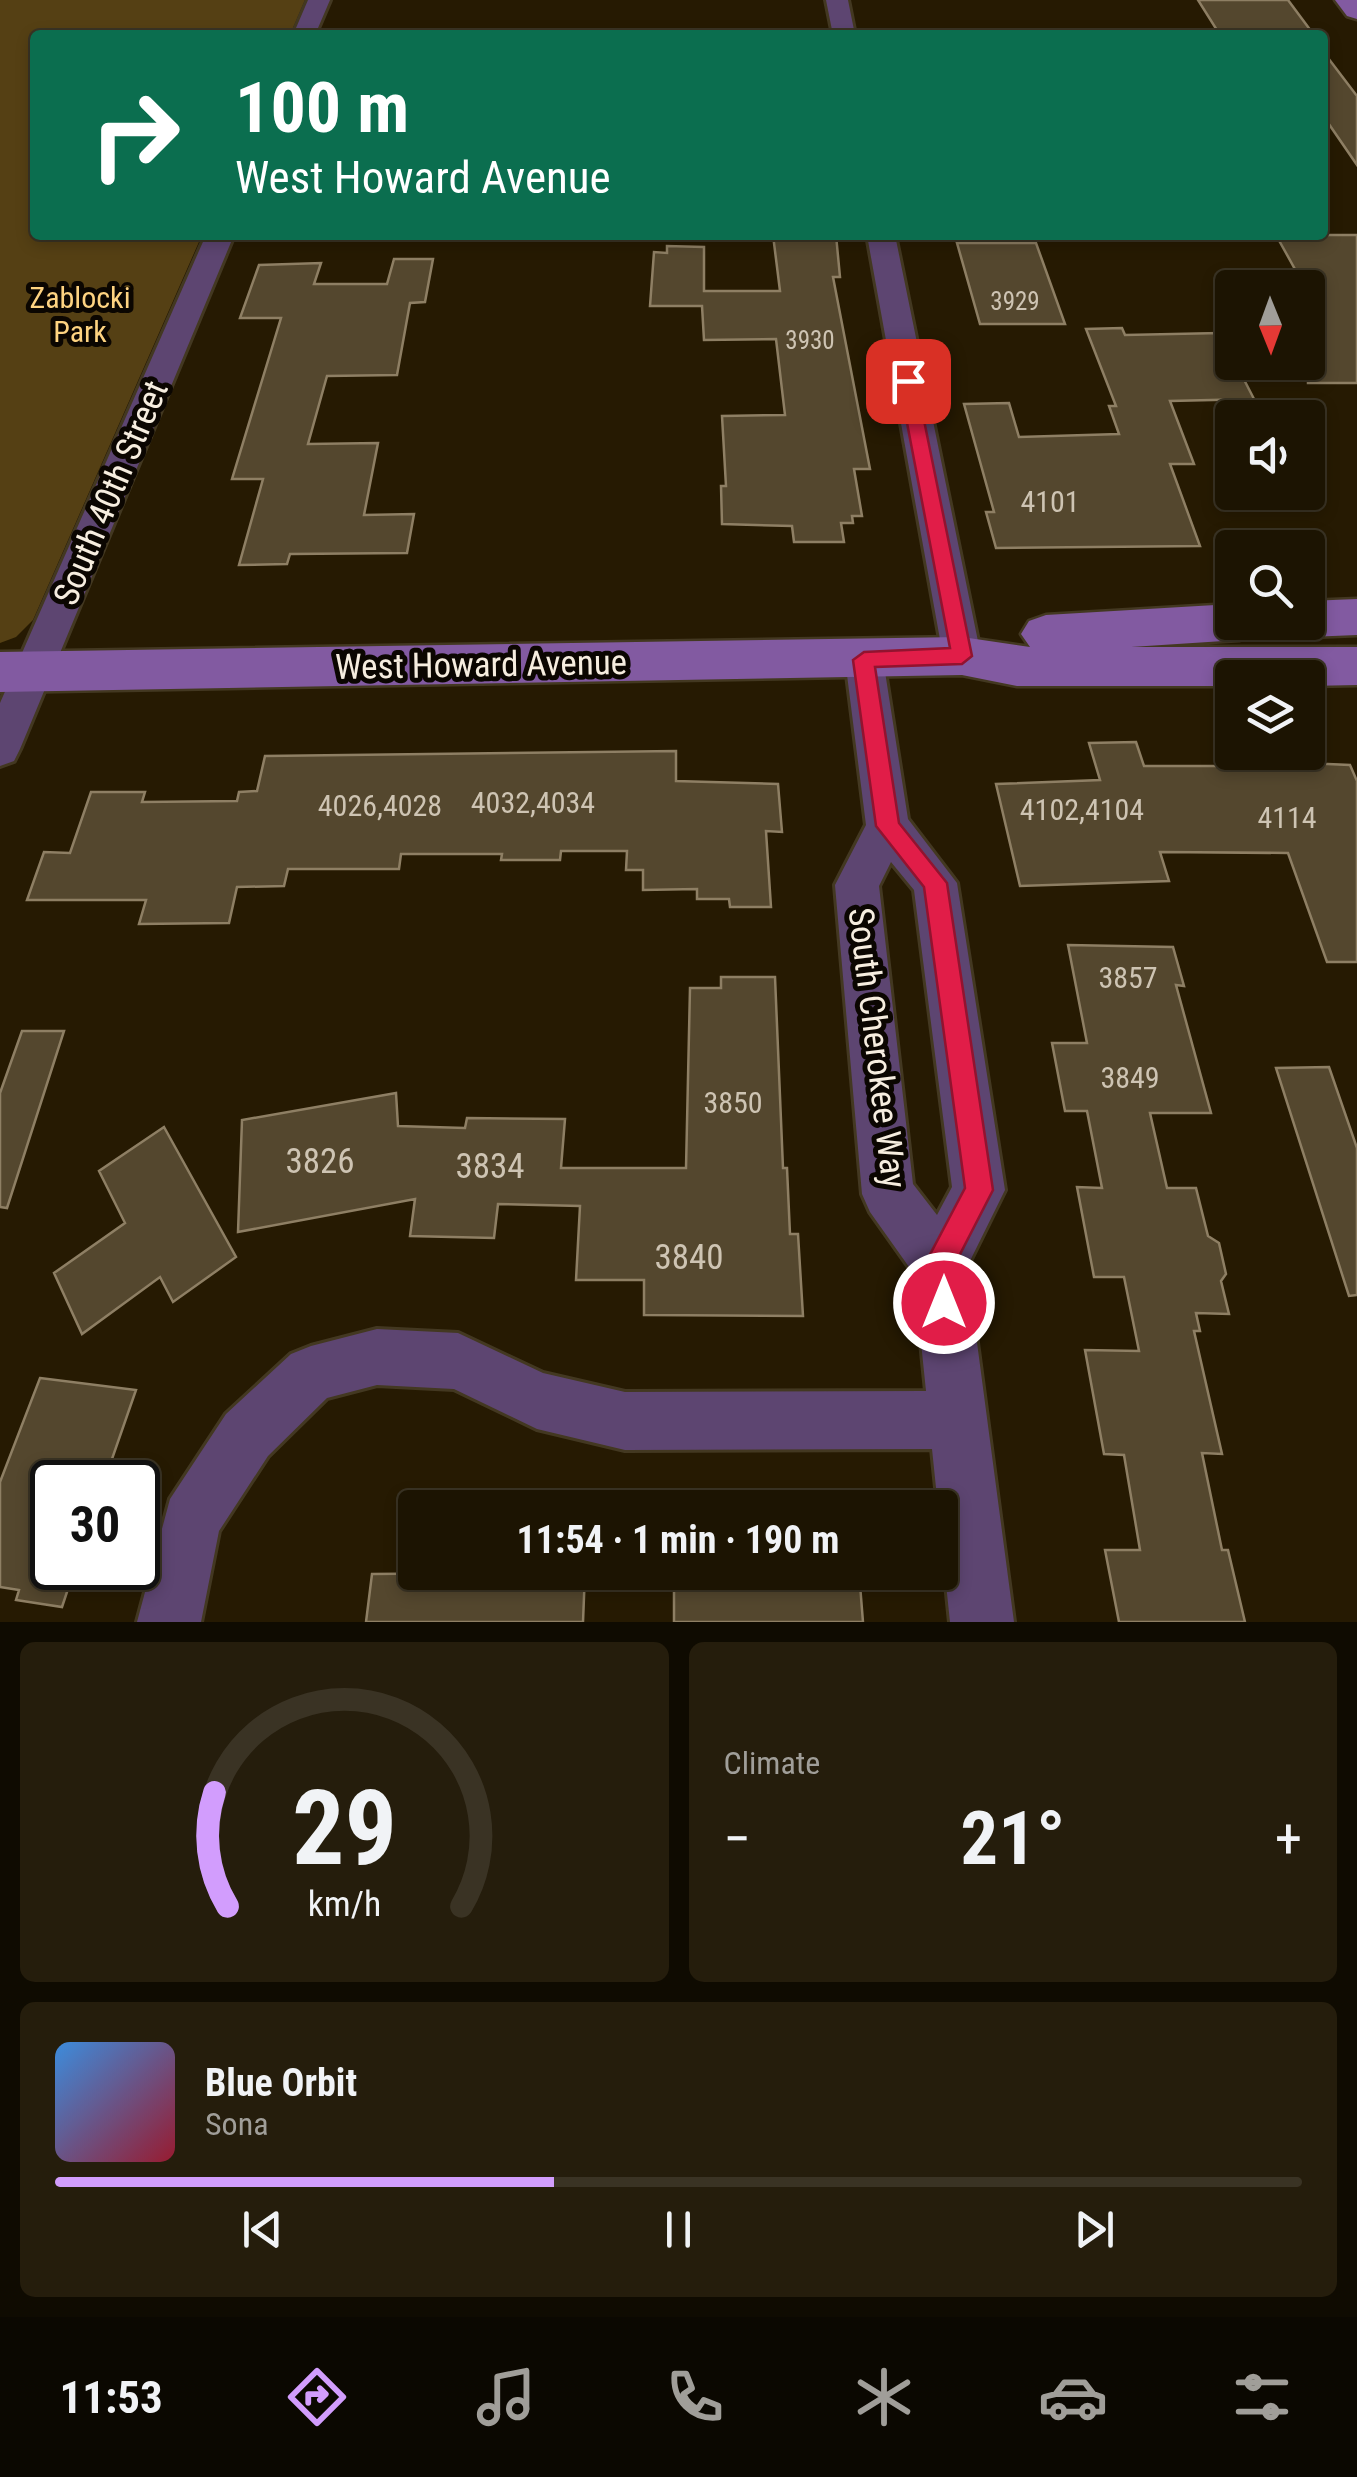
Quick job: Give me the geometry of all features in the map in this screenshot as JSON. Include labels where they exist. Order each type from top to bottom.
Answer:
[{"type":"street","points":[[306,30],[319,0]]},
{"type":"street","points":[[837,0],[843,30]]},
{"type":"street","points":[[1349,0],[1357,10]]},
{"type":"street","name":"South 40th Street","points":[[0,749],[18,672],[218,240]]},
{"type":"street","points":[[881,240],[962,656]]},
{"type":"street","points":[[1325,619],[1357,617]]},
{"type":"street","name":"West Howard Avenue","points":[[962,656],[1008,636],[1215,623]]},
{"type":"street","name":"West Howard Avenue","points":[[18,672],[962,656],[1017,667],[1357,666]]},
{"type":"street","points":[[864,660],[888,826],[935,883],[979,1190],[940,1264],[982,1622]]},
{"type":"street","name":"South Cherokee Way","points":[[888,826],[857,885],[888,1194],[940,1264]]},
{"type":"street","points":[[168,1622],[191,1520],[246,1435],[311,1374],[377,1357],[458,1361],[538,1400],[625,1421],[958,1420]]},
{"type":"green space","name":"Zablocki Park","points":[[0,0],[305,0],[292,30],[30,30],[30,240],[200,240],[33,620],[16,637],[0,643]]},
{"type":"building","points":[[1198,0],[1288,0],[1310,30],[1217,30]]},
{"type":"building","points":[[1328,58],[1357,96],[1357,165],[1328,123]]},
{"type":"building","points":[[1328,235],[1357,235],[1357,383],[1308,383],[1325,380],[1325,270],[1295,270],[1279,240],[1328,240]]},
{"type":"building","points":[[774,240],[836,240],[840,277],[833,277],[870,469],[854,469],[862,516],[852,516],[853,523],[841,523],[844,542],[794,542],[792,526],[722,524],[721,486],[726,486],[722,416],[785,415],[776,339],[704,340],[702,306],[650,306],[654,252],[667,253],[667,246],[704,247],[704,291],[780,291]]},
{"type":"building","points":[[957,243],[1036,243],[1065,324],[980,324]]},
{"type":"building","points":[[394,259],[433,259],[425,302],[410,303],[397,375],[327,376],[308,444],[378,443],[364,515],[414,514],[407,553],[290,554],[287,564],[239,565],[263,479],[232,479],[281,318],[240,318],[259,265],[321,263],[314,284],[387,284]]},
{"type":"building","points":[[1122,328],[1125,335],[1215,333],[1215,380],[1244,380],[1254,399],[1170,401],[1194,464],[1170,464],[1200,546],[996,548],[986,512],[994,512],[964,404],[1009,403],[1019,437],[1119,434],[1109,406],[1116,406],[1086,329]]},
{"type":"building","points":[[1136,742],[1144,766],[1325,770],[1325,764],[1350,765],[1357,781],[1357,962],[1327,962],[1288,853],[1160,852],[1169,881],[1020,886],[996,784],[1100,780],[1089,743]]},
{"type":"building","points":[[676,751],[676,781],[778,784],[782,832],[766,831],[771,907],[730,907],[729,899],[697,899],[697,889],[643,890],[643,870],[626,870],[627,851],[561,851],[560,860],[501,860],[502,854],[401,854],[399,869],[288,869],[284,886],[237,887],[229,923],[139,924],[146,900],[27,900],[44,852],[70,853],[91,792],[145,792],[142,802],[237,801],[239,792],[257,791],[265,756]]},
{"type":"building","points":[[1068,945],[1173,947],[1184,986],[1176,985],[1211,1113],[1150,1113],[1167,1188],[1196,1188],[1208,1236],[1219,1243],[1226,1274],[1221,1281],[1229,1314],[1196,1313],[1200,1331],[1194,1331],[1222,1454],[1202,1453],[1222,1550],[1228,1550],[1245,1622],[1119,1622],[1105,1550],[1140,1550],[1124,1455],[1104,1454],[1085,1350],[1139,1351],[1124,1277],[1094,1277],[1077,1187],[1102,1188],[1087,1111],[1065,1111],[1052,1043],[1087,1043]]},
{"type":"building","points":[[721,977],[775,977],[783,1168],[787,1168],[790,1234],[798,1234],[803,1316],[644,1315],[644,1280],[576,1280],[580,1206],[498,1204],[494,1238],[410,1236],[415,1199],[238,1232],[242,1120],[396,1093],[398,1126],[465,1128],[467,1118],[565,1119],[561,1168],[686,1168],[690,988],[721,988]]},
{"type":"building","points":[[22,1031],[64,1031],[7,1208],[0,1207],[0,1093]]},
{"type":"building","points":[[1329,1067],[1357,1148],[1357,1295],[1349,1296],[1276,1068]]},
{"type":"building","points":[[164,1127],[236,1257],[173,1302],[160,1277],[82,1334],[54,1273],[125,1223],[99,1171]]},
{"type":"building","points":[[40,1378],[136,1390],[112,1460],[30,1460],[30,1590],[68,1590],[62,1607],[16,1600],[19,1590],[0,1587],[0,1482]]},
{"type":"building","points":[[372,1574],[398,1574],[398,1590],[584,1590],[583,1622],[366,1622]]},
{"type":"building","points":[[674,1590],[860,1590],[863,1622],[674,1622]]},
{"type":"route","points":[[908,381],[948,601],[962,656],[864,660],[888,826],[935,883],[979,1190],[940,1264],[944,1303]]}]
